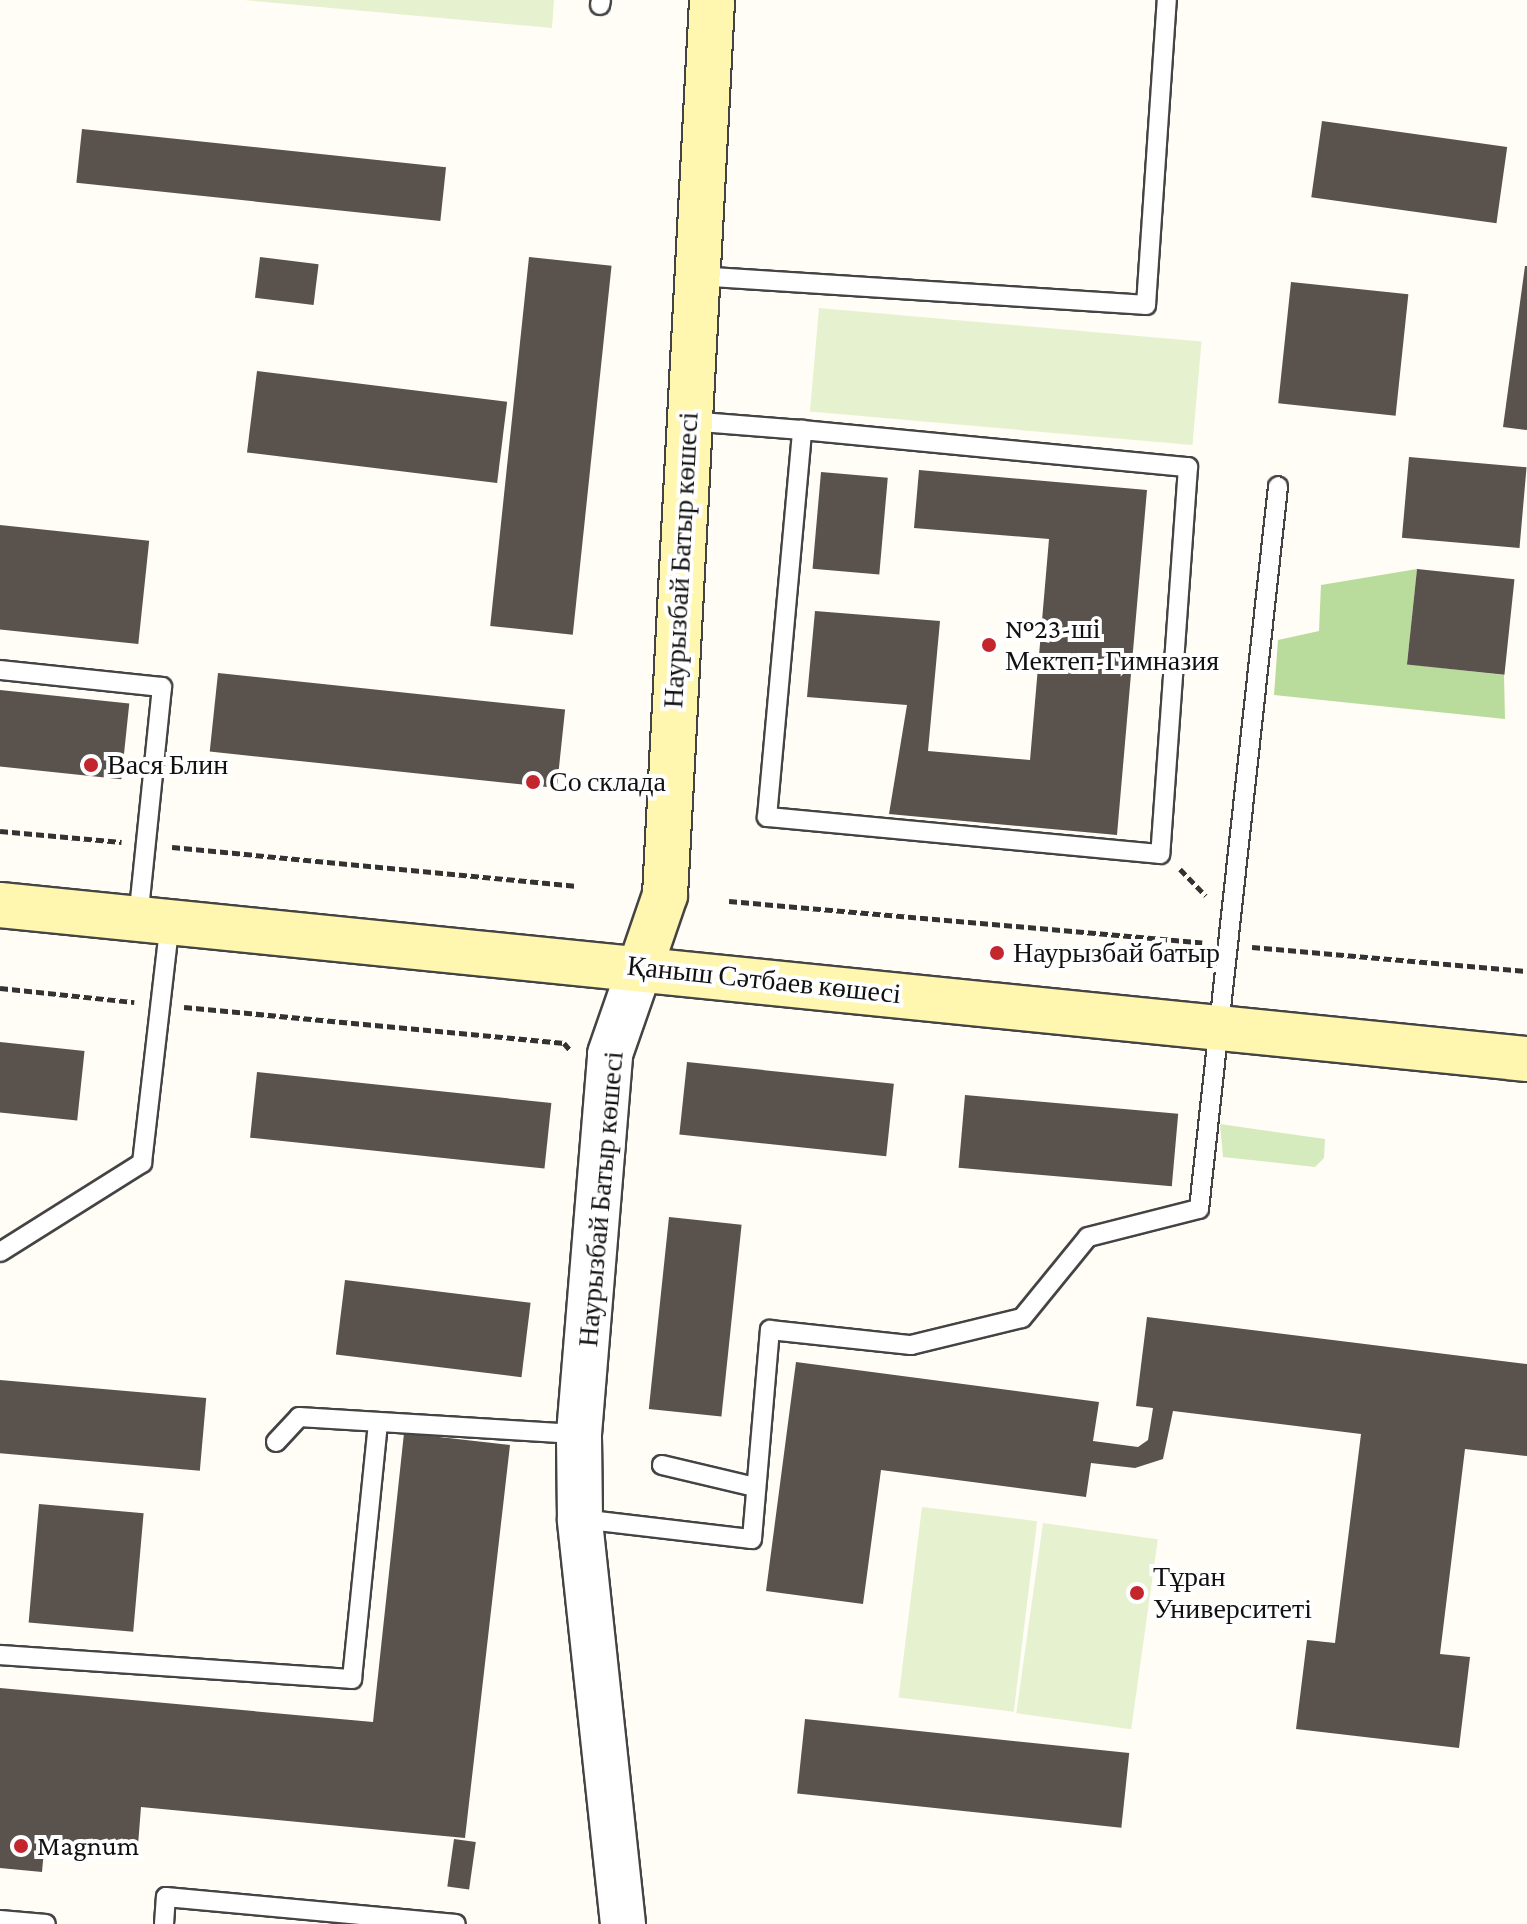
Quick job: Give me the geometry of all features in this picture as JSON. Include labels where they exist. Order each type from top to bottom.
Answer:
[{"type":"main road","name":"Наурызбай Батыр көшесі","points":[[640,968],[665,895],[712,0]]},
{"type":"main road","name":"Қаныш Сәтбаев көшесі","points":[[0,905],[1527,1059]]},
{"type":"street","name":"Наурызбай Батыр көшесі","points":[[623,1924],[580,1519],[579,1434],[610,1054],[640,968]]},
{"type":"lane","points":[[696,275],[1146,305],[1167,0]]},
{"type":"lane","points":[[688,421],[802,430],[1188,467],[1160,854],[767,817],[802,430]]},
{"type":"lane","points":[[580,1519],[752,1539],[751,1486],[770,1330],[911,1345],[1022,1318],[1088,1237],[1199,1209],[1278,486]]},
{"type":"lane","points":[[0,670],[162,687],[146,845],[158,1004],[142,1163],[0,1252]]},
{"type":"lane","points":[[276,1442],[299,1417],[579,1434]]},
{"type":"lane","points":[[0,1655],[352,1679],[378,1422]]},
{"type":"lane","points":[[662,1465],[751,1486]]},
{"type":"lane","points":[[164,1924],[166,1897],[456,1924]]},
{"type":"lane","points":[[0,1920],[46,1924]]},
{"type":"path","points":[[0,831],[577,886]]},
{"type":"path","points":[[729,901],[1527,971]]},
{"type":"path","points":[[0,988],[564,1043],[571,1051]]},
{"type":"green space","points":[[244,0],[554,0],[552,28]]},
{"type":"green space","points":[[819,308],[1202,341],[1192,445],[810,412]]},
{"type":"green space","points":[[1417,569],[1407,664],[1504,675],[1505,719],[1274,695],[1278,640],[1319,631],[1321,585]]},
{"type":"green space","points":[[1220,1124],[1325,1139],[1324,1158],[1315,1167],[1223,1157]]},
{"type":"green space","points":[[922,1507],[1037,1521],[1014,1712],[899,1698]]},
{"type":"green space","points":[[1043,1523],[1158,1539],[1131,1729],[1016,1713]]},
{"type":"building","points":[[1322,121],[1507,147],[1496,223],[1311,197]]},
{"type":"building","points":[[82,129],[446,167],[440,221],[76,183]]},
{"type":"building","points":[[260,257],[319,264],[314,305],[255,298]]},
{"type":"building","points":[[529,257],[612,266],[573,635],[490,626]]},
{"type":"building","points":[[1527,266],[1527,430],[1503,427]]},
{"type":"building","points":[[1291,282],[1408,294],[1396,416],[1278,403]]},
{"type":"building","points":[[257,371],[507,402],[497,483],[247,452]]},
{"type":"building","points":[[1409,457],[1527,467],[1519,548],[1402,538]]},
{"type":"building","points":[[919,470],[1147,490],[1117,835],[889,814],[907,705],[807,697],[815,611],[940,621],[928,751],[1030,760],[1049,539],[914,528]]},
{"type":"building","points":[[821,472],[888,478],[879,574],[813,569]]},
{"type":"building","points":[[0,525],[149,541],[138,644],[0,630]]},
{"type":"building","points":[[1417,569],[1514,579],[1504,675],[1407,664]]},
{"type":"building","points":[[218,673],[565,709],[557,788],[210,752]]},
{"type":"building","points":[[0,690],[129,704],[121,779],[0,766]]},
{"type":"building","points":[[0,1042],[85,1051],[77,1121],[0,1112]]},
{"type":"building","points":[[687,1062],[894,1084],[886,1156],[679,1135]]},
{"type":"building","points":[[257,1072],[551,1103],[544,1169],[250,1138]]},
{"type":"building","points":[[965,1095],[1178,1114],[1172,1186],[959,1168]]},
{"type":"building","points":[[669,1217],[742,1225],[721,1417],[649,1409]]},
{"type":"building","points":[[345,1280],[531,1303],[521,1377],[336,1354]]},
{"type":"building","name":"Тұран Университеті","points":[[1147,1317],[1527,1364],[1527,1456],[1465,1449],[1440,1654],[1470,1657],[1459,1748],[1296,1729],[1307,1640],[1335,1643],[1361,1434],[1173,1411],[1163,1459],[1135,1468],[1091,1463],[1086,1497],[881,1470],[863,1604],[766,1591],[796,1362],[1099,1402],[1093,1441],[1138,1447],[1148,1440],[1153,1408],[1136,1406]]},
{"type":"building","points":[[0,1380],[206,1398],[200,1471],[0,1453]]},
{"type":"building","points":[[404,1433],[510,1445],[465,1838],[141,1807],[137,1858],[44,1850],[42,1872],[0,1868],[0,1688],[373,1722]]},
{"type":"building","points":[[39,1504],[144,1513],[133,1632],[29,1623]]},
{"type":"building","points":[[805,1719],[1129,1753],[1121,1828],[797,1794]]},
{"type":"building","points":[[454,1839],[476,1842],[469,1890],[447,1887]]},
{"type":"place","name":"№23-ші Мектеп-Гимназия","points":[[989,645]]},
{"type":"place","name":"Вася Блин","points":[[91,765]]},
{"type":"place","name":"Со склада","points":[[533,782]]},
{"type":"place","name":"Наурызбай батыр","points":[[997,953]]},
{"type":"place","name":"Тұран Университеті","points":[[1137,1593]]},
{"type":"place","name":"Magnum","points":[[21,1846]]}]
